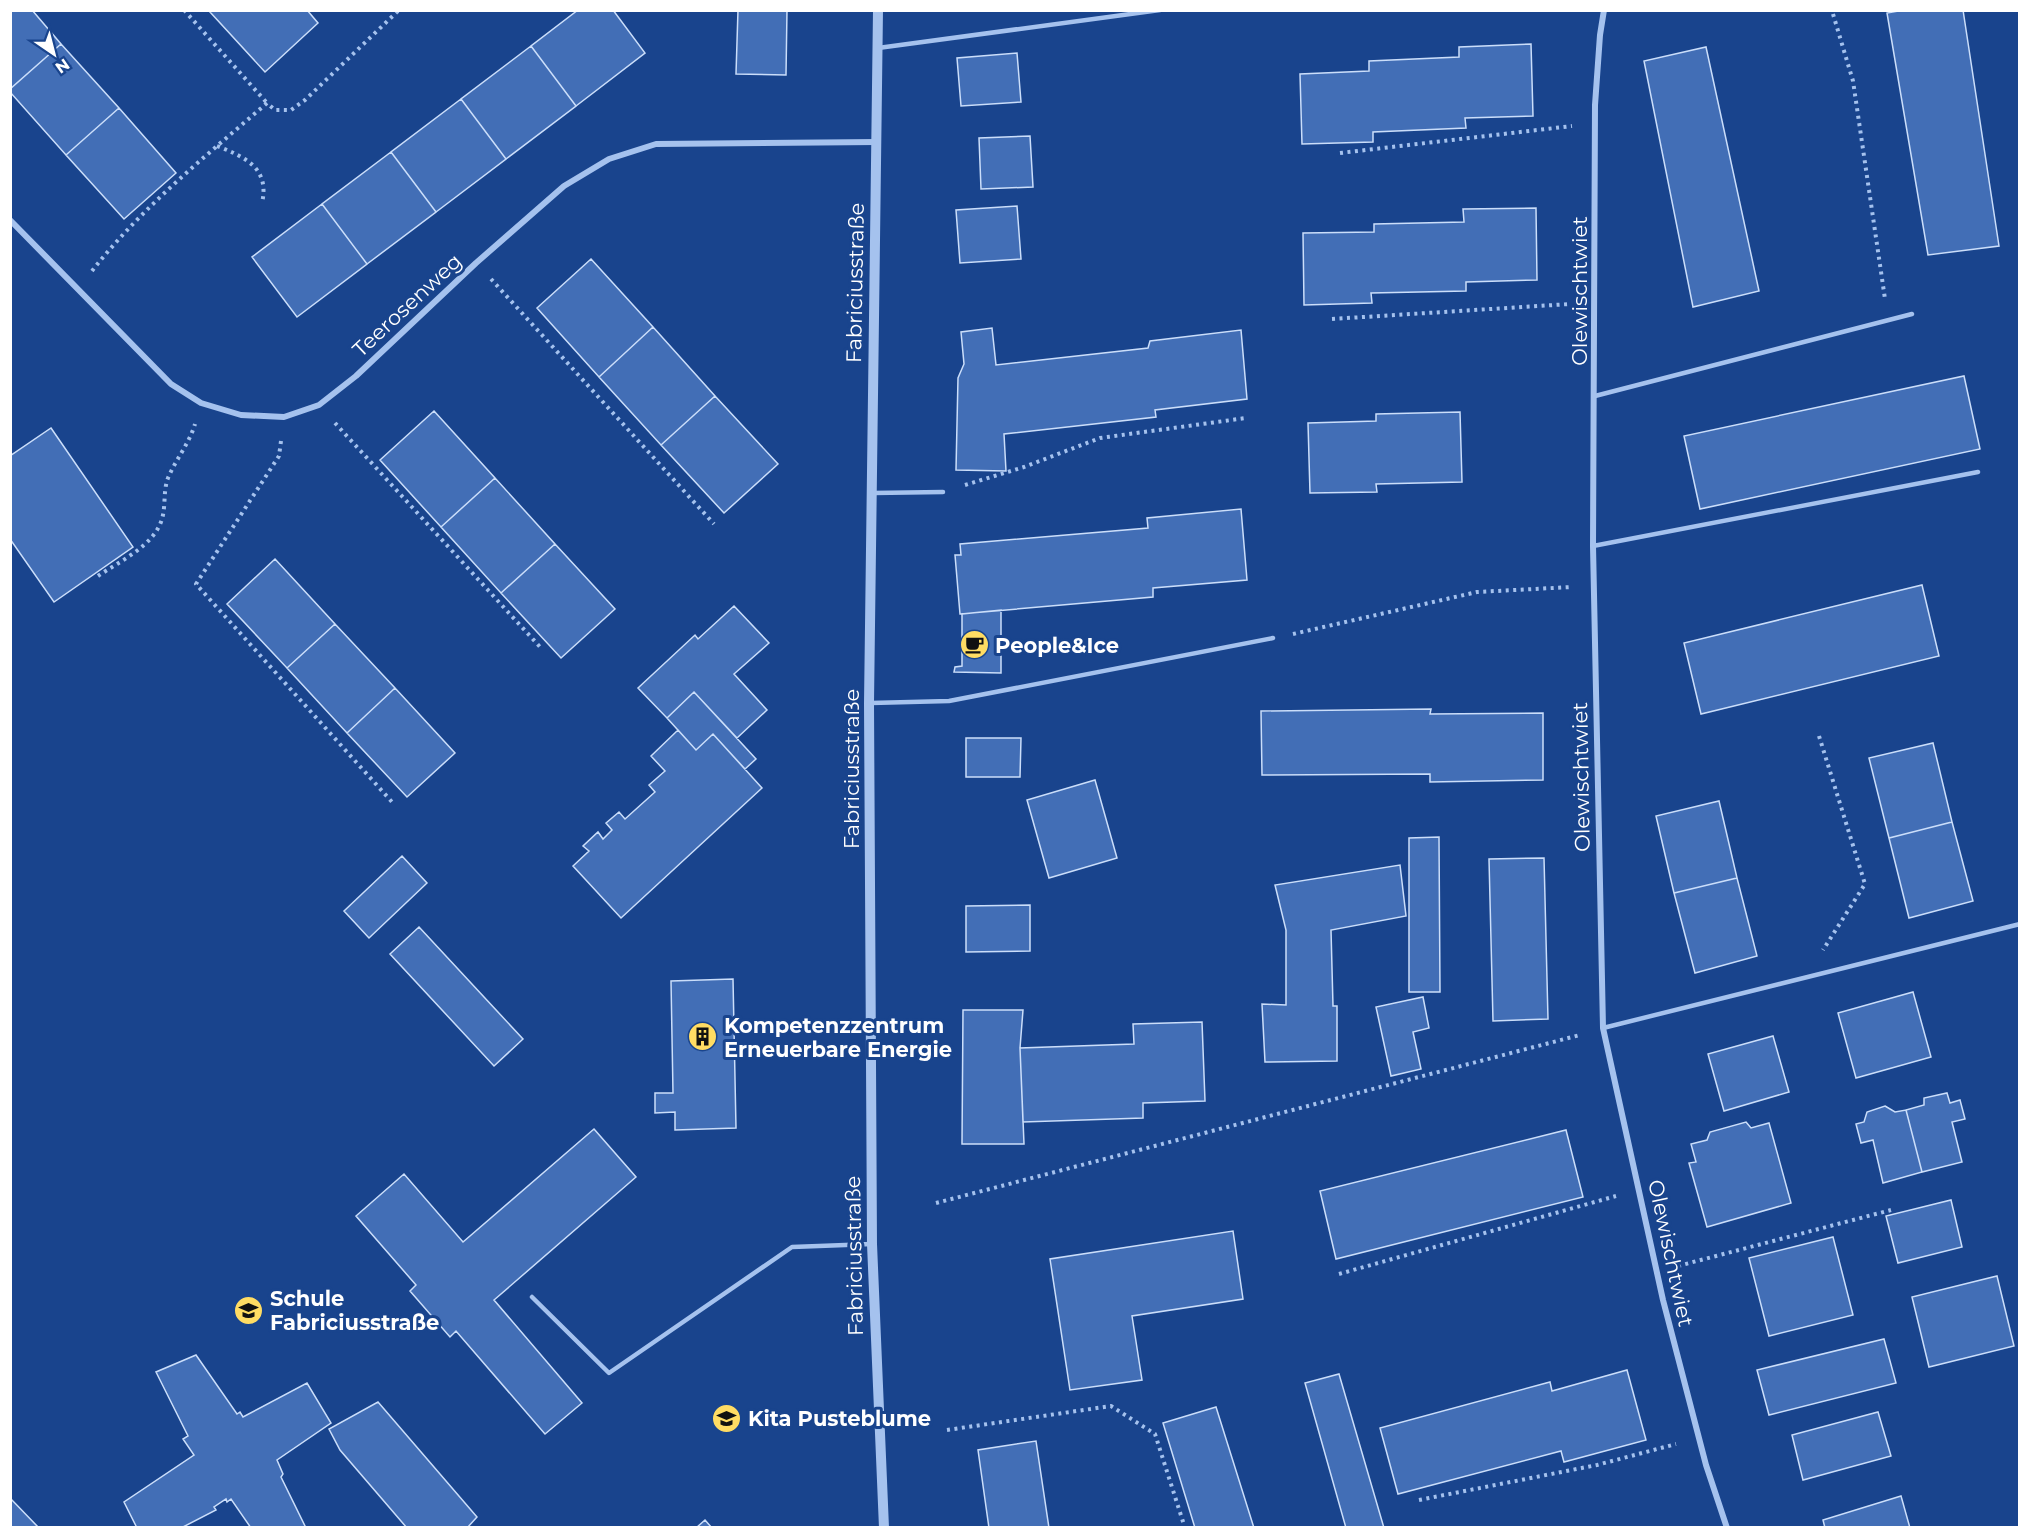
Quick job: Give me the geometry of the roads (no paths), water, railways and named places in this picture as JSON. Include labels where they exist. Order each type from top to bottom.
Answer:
[{"type":"street","name":"Fabriciusstraße","points":[[878,10],[869,703],[872,1244],[884,1527]]},
{"type":"street","name":"Olewischtwiet","points":[[1604,10],[1600,34],[1596,123],[1593,546],[1603,1028],[1640,1190],[1662,1300],[1706,1465],[1727,1527]]},
{"type":"street","name":"Teerosenweg","points":[[10,220],[171,384],[201,403],[241,415],[284,417],[319,405],[356,376],[476,263],[564,186],[609,159],[656,144],[877,142]]},
{"type":"lane","points":[[877,48],[1160,10]]},
{"type":"lane","points":[[1595,396],[1912,314]]},
{"type":"lane","points":[[1593,546],[1978,472]]},
{"type":"lane","points":[[872,493],[943,492]]},
{"type":"lane","points":[[869,703],[949,701],[1273,638]]},
{"type":"lane","points":[[1603,1028],[2019,924]]},
{"type":"lane","points":[[532,1297],[609,1373],[792,1247],[872,1244]]},
{"type":"place","name":"People&Ice","points":[[974,645]]},
{"type":"place","name":"Kompetenzzentrum Erneuerbare Energie","points":[[703,1037]]},
{"type":"place","name":"Schule Fabriciusstraße","points":[[249,1310]]},
{"type":"place","name":"Kita Pusteblume","points":[[727,1418]]}]
